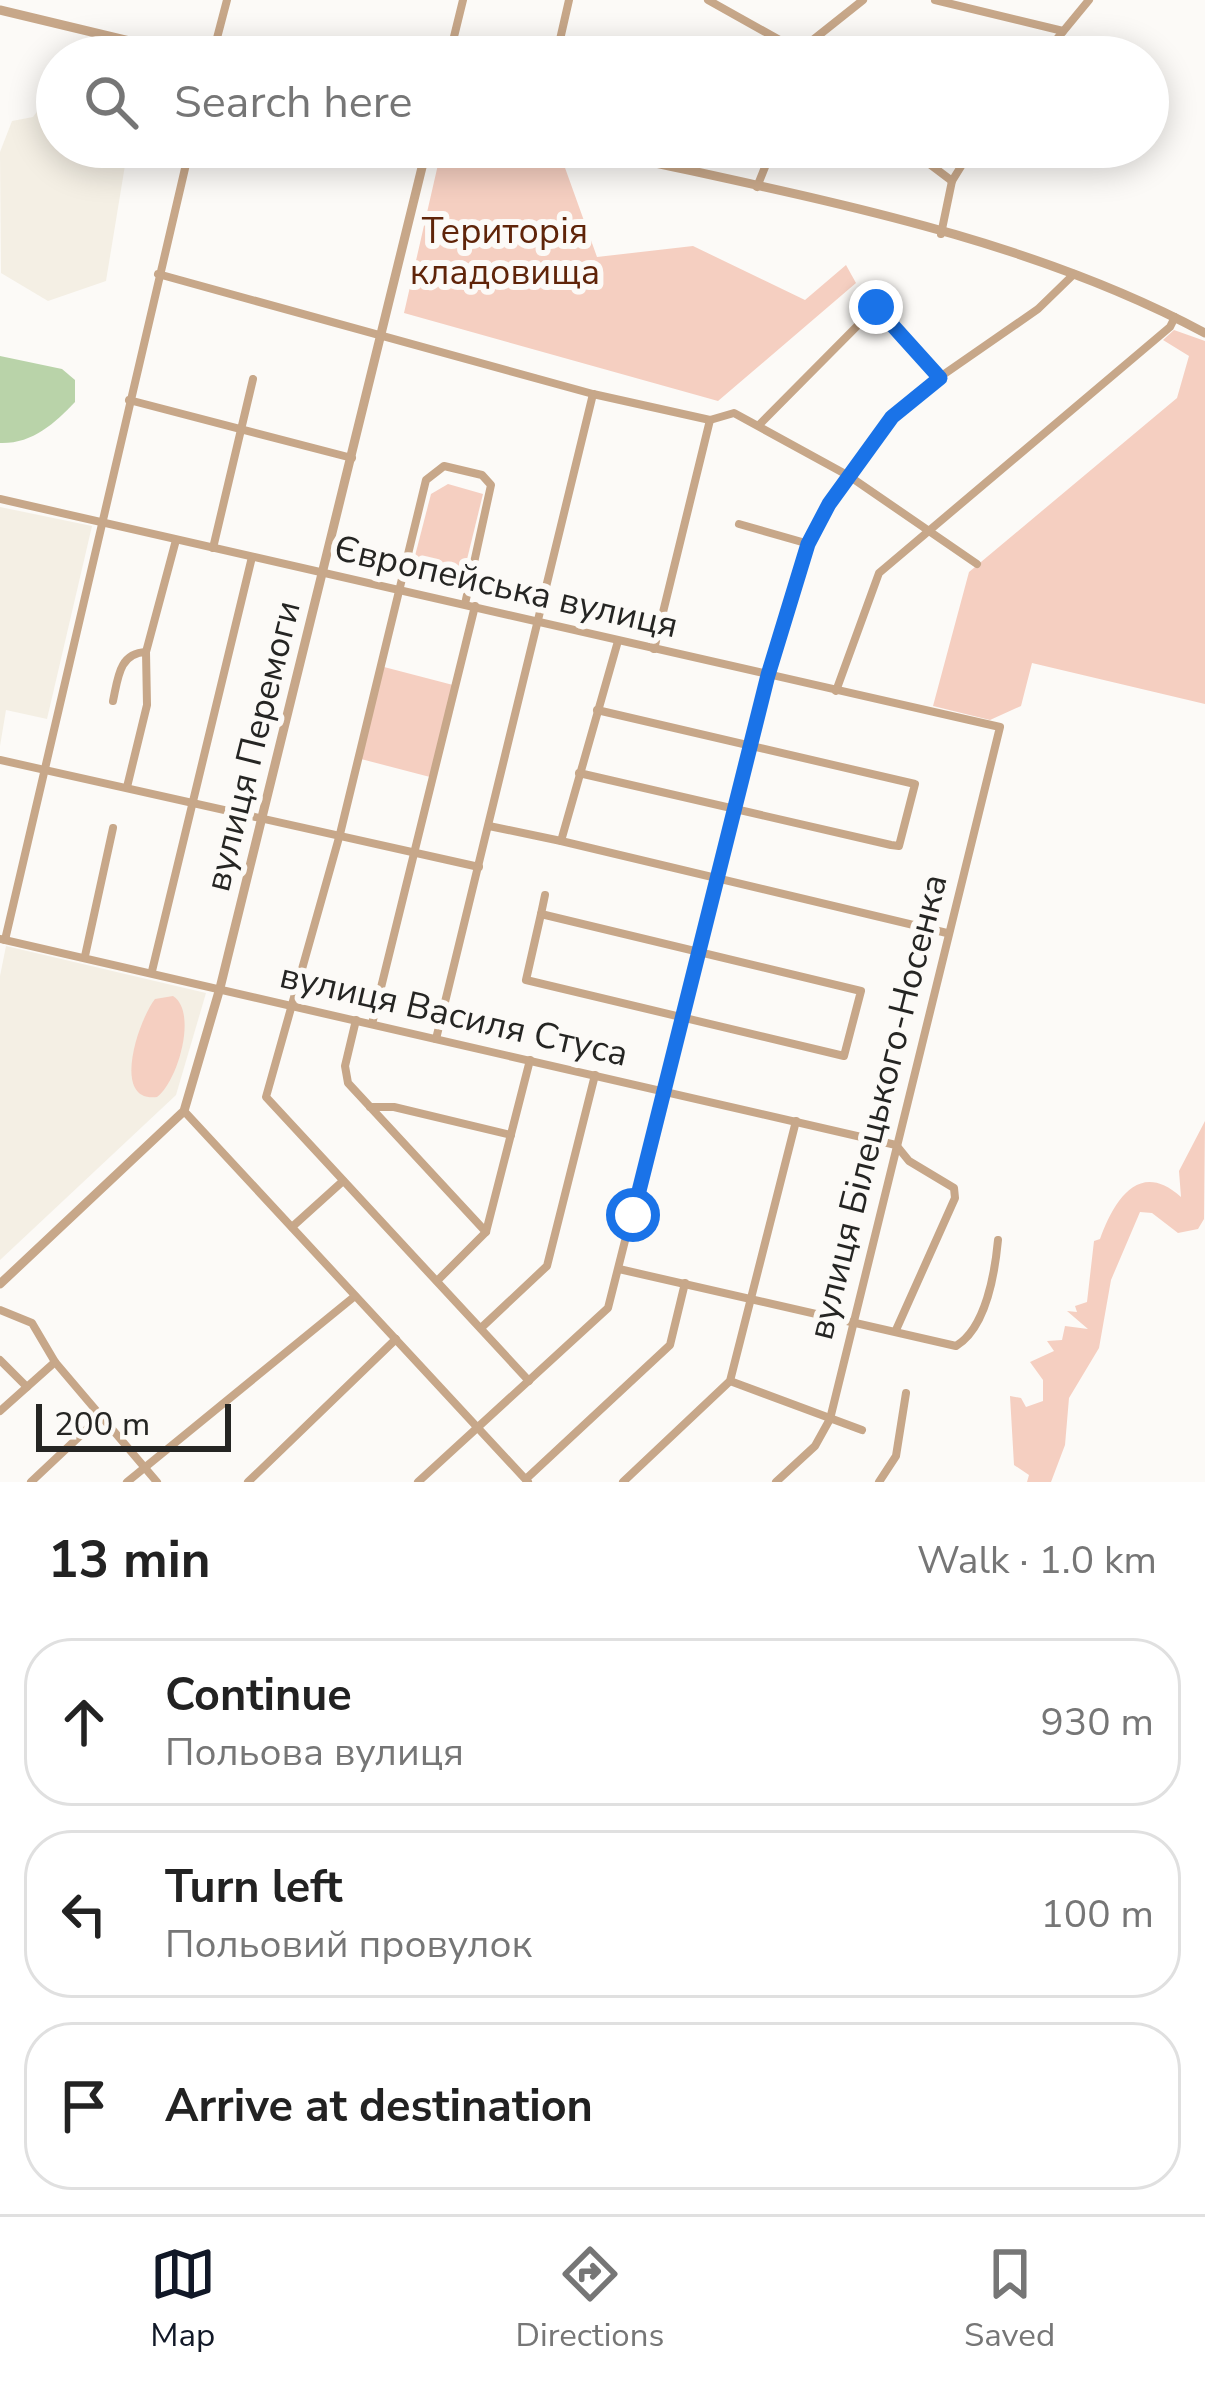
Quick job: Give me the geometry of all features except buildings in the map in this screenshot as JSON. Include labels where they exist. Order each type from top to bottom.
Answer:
[{"type":"street","points":[[218,36],[227,0]]},
{"type":"street","points":[[454,36],[463,0]]},
{"type":"street","points":[[561,36],[569,0]]},
{"type":"street","points":[[708,0],[772,36]]},
{"type":"street","points":[[818,36],[863,0]]},
{"type":"street","points":[[935,0],[1063,31]]},
{"type":"street","points":[[1059,36],[1089,0]]},
{"type":"street","points":[[0,10],[108,36]]},
{"type":"street","points":[[3,940],[185,168]]},
{"type":"street","name":"вулиця Перемоги","points":[[184,1112],[220,988],[422,168]]},
{"type":"street","points":[[675,168],[1076,272],[1205,333]]},
{"type":"street","points":[[757,187],[765,168]]},
{"type":"street","points":[[935,168],[952,181]]},
{"type":"street","points":[[941,234],[952,181],[960,168]]},
{"type":"street","points":[[418,1482],[608,1308],[768,675],[808,544],[892,417],[1038,309],[1076,272]]},
{"type":"street","points":[[158,274],[593,394],[710,420],[734,413],[849,476],[977,564]]},
{"type":"street","points":[[760,424],[876,307],[940,378]]},
{"type":"street","points":[[836,691],[874,580],[1170,327],[1175,317]]},
{"type":"street","points":[[213,548],[253,379]]},
{"type":"street","points":[[436,1039],[593,394]]},
{"type":"street","points":[[129,400],[352,458]]},
{"type":"street","points":[[654,649],[710,420]]},
{"type":"street","points":[[372,1024],[492,491],[482,475],[444,466],[430,472],[340,834],[266,1097],[529,1381]]},
{"type":"street","name":"Європейська вулиця","points":[[0,500],[1000,727]]},
{"type":"street","points":[[739,524],[808,544]]},
{"type":"street","points":[[127,787],[147,705],[146,652],[176,540]]},
{"type":"street","points":[[152,971],[252,557]]},
{"type":"street","points":[[561,841],[618,640]]},
{"type":"street","points":[[112,701],[124,662],[134,652],[146,652]]},
{"type":"street","points":[[579,773],[899,846],[915,784],[597,710]]},
{"type":"street","name":"вулиця Білецького-Носенка","points":[[782,1480],[815,1446],[830,1419],[1000,727]]},
{"type":"street","points":[[0,760],[479,867]]},
{"type":"street","points":[[489,826],[947,933]]},
{"type":"street","points":[[85,956],[113,828]]},
{"type":"street","points":[[541,914],[861,991],[844,1056],[526,980],[545,895]]},
{"type":"street","name":"вулиця Василя Стуса","points":[[3,940],[896,1145]]},
{"type":"street","points":[[356,1020],[345,1075],[486,1232]]},
{"type":"street","points":[[437,1281],[486,1232],[530,1060]]},
{"type":"street","points":[[481,1328],[543,1274],[595,1076]]},
{"type":"street","points":[[370,1107],[394,1107],[512,1135]]},
{"type":"street","points":[[0,1283],[184,1112],[527,1481],[670,1345],[685,1283]]},
{"type":"street","points":[[623,1482],[730,1382],[796,1121]]},
{"type":"street","points":[[896,1145],[909,1161],[955,1188],[956,1198],[907,1295],[896,1330]]},
{"type":"street","points":[[292,1227],[343,1181]]},
{"type":"street","points":[[619,1268],[855,1319],[950,1346],[966,1339],[986,1297],[998,1240]]},
{"type":"street","points":[[128,1482],[356,1296]]},
{"type":"street","points":[[0,1310],[32,1323],[55,1361],[157,1482]]},
{"type":"street","points":[[248,1482],[396,1339]]},
{"type":"street","points":[[0,1360],[27,1387]]},
{"type":"street","points":[[0,1412],[55,1361]]},
{"type":"street","points":[[730,1382],[862,1430]]},
{"type":"street","points":[[879,1482],[896,1456],[906,1393]]},
{"type":"street","points":[[31,1482],[100,1418]]},
{"type":"shaded area","points":[[36,113],[36,168],[125,168],[106,281],[48,301],[1,273],[0,152],[12,121]]},
{"type":"shaded area","points":[[0,356],[62,369],[75,380],[75,402],[32,436],[0,443]]},
{"type":"shaded area","points":[[0,507],[92,526],[47,719],[6,710],[0,746]]},
{"type":"shaded area","points":[[6,946],[206,993],[176,1095],[0,1260],[0,976]]},
{"type":"green space","name":"Територія кладовища","points":[[437,168],[565,168],[597,257],[693,246],[805,300],[846,265],[856,283],[718,401],[404,313]]},
{"type":"green space","points":[[1174,330],[1205,341],[1205,704],[1032,663],[1021,706],[990,720],[933,706],[969,572],[1177,398],[1189,356],[1163,340]]},
{"type":"green space","points":[[448,484],[483,494],[459,592],[409,579],[431,494]]},
{"type":"green space","points":[[384,667],[453,685],[430,777],[361,759]]},
{"type":"green space","points":[[173,996],[184,1016],[178,1062],[157,1097],[143,1095],[131,1074],[136,1040],[155,999]]},
{"type":"green space","points":[[1205,1121],[1204,1219],[1198,1229],[1178,1233],[1152,1213],[1140,1212],[1111,1280],[1099,1348],[1069,1398],[1065,1445],[1051,1482],[1027,1482],[1029,1475],[1014,1465],[1010,1396],[1021,1398],[1026,1407],[1043,1401],[1043,1380],[1030,1362],[1054,1351],[1047,1341],[1062,1340],[1065,1326],[1088,1329],[1067,1311],[1077,1312],[1075,1306],[1087,1302],[1094,1241],[1100,1239],[1120,1200],[1140,1184],[1166,1186],[1181,1197],[1179,1171]]},
{"type":"route","points":[[633,1215],[768,675],[808,544],[829,504],[892,417],[940,378],[876,307]]}]
